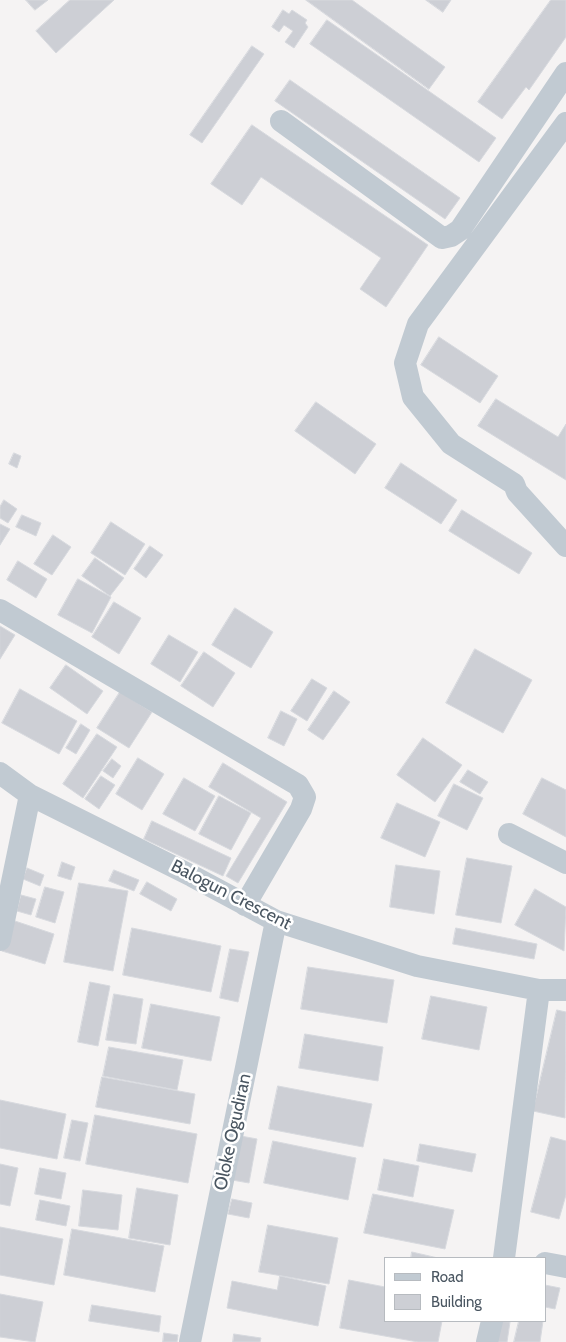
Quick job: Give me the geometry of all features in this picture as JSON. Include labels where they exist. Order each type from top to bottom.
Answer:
[{"type":"street","points":[[281,121],[442,238],[451,236],[460,230],[566,73]]},
{"type":"street","points":[[566,123],[418,324],[405,363],[413,397],[451,444],[514,484],[517,492],[566,546]]},
{"type":"street","points":[[0,610],[298,785],[305,797],[245,905]]},
{"type":"street","name":"Balogun Crescent","points":[[0,773],[30,795],[276,921],[417,966],[539,990],[566,990]]},
{"type":"street","points":[[0,940],[30,795]]},
{"type":"street","points":[[509,834],[566,863]]},
{"type":"street","name":"Oloke Ogudiran","points":[[190,1342],[276,921]]},
{"type":"street","points":[[509,1257],[539,990]]},
{"type":"street","points":[[546,1263],[566,1267]]},
{"type":"street","points":[[487,1342],[492,1322]]},
{"type":"building","points":[[26,0],[48,0],[35,10]]},
{"type":"building","points":[[70,0],[114,0],[56,53],[36,31]]},
{"type":"building","points":[[306,0],[352,0],[445,67],[429,89]]},
{"type":"building","points":[[426,0],[451,0],[443,12]]},
{"type":"building","points":[[551,0],[566,0],[566,37],[529,90],[526,87],[502,119],[478,102]]},
{"type":"building","points":[[283,10],[289,14],[292,10],[307,20],[305,23],[308,27],[294,48],[285,42],[293,31],[284,25],[279,32],[272,27]]},
{"type":"building","points":[[327,20],[496,138],[479,162],[310,44]]},
{"type":"building","points":[[252,46],[264,54],[202,143],[190,135]]},
{"type":"building","points":[[290,80],[460,198],[445,219],[275,101]]},
{"type":"building","points":[[252,125],[428,245],[386,307],[360,289],[381,258],[261,177],[242,205],[211,184]]},
{"type":"building","points":[[439,337],[498,376],[480,403],[421,365]]},
{"type":"building","points":[[496,399],[558,437],[566,424],[566,480],[478,426]]},
{"type":"building","points":[[316,402],[376,444],[355,474],[295,431]]},
{"type":"building","points":[[14,453],[21,456],[17,468],[9,464]]},
{"type":"building","points":[[401,463],[457,500],[441,524],[385,488]]},
{"type":"building","points":[[4,500],[17,509],[8,523],[0,518],[0,507]]},
{"type":"building","points":[[462,510],[532,553],[519,574],[449,531]]},
{"type":"building","points":[[22,515],[41,523],[36,536],[16,527]]},
{"type":"building","points":[[111,522],[145,544],[125,575],[91,553]]},
{"type":"building","points":[[0,524],[10,529],[0,545]]},
{"type":"building","points":[[53,535],[71,547],[52,575],[34,564]]},
{"type":"building","points":[[150,546],[163,555],[146,578],[134,569]]},
{"type":"building","points":[[95,558],[124,578],[110,596],[82,576]]},
{"type":"building","points":[[18,561],[47,579],[36,598],[7,580]]},
{"type":"building","points":[[78,579],[111,597],[92,633],[58,615]]},
{"type":"building","points":[[114,602],[141,618],[119,654],[92,637]]},
{"type":"building","points":[[235,608],[273,632],[251,668],[212,645]]},
{"type":"building","points":[[0,626],[15,635],[0,659]]},
{"type":"building","points":[[169,635],[198,652],[180,682],[151,664]]},
{"type":"building","points":[[475,649],[532,680],[503,733],[446,703]]},
{"type":"building","points":[[204,652],[235,673],[213,707],[181,686]]},
{"type":"building","points":[[66,665],[103,691],[87,714],[50,688]]},
{"type":"building","points":[[312,679],[327,688],[307,721],[291,711]]},
{"type":"building","points":[[20,689],[77,721],[59,754],[2,723]]},
{"type":"building","points":[[334,691],[350,702],[323,740],[308,730]]},
{"type":"building","points":[[120,692],[152,712],[129,748],[97,728]]},
{"type":"building","points":[[281,711],[297,719],[284,746],[268,738]]},
{"type":"building","points":[[81,724],[90,730],[76,754],[66,748]]},
{"type":"building","points":[[97,734],[117,747],[83,798],[63,784]]},
{"type":"building","points":[[423,738],[462,765],[435,802],[397,775]]},
{"type":"building","points":[[138,758],[164,774],[142,810],[116,794]]},
{"type":"building","points":[[112,759],[121,766],[113,778],[103,771]]},
{"type":"building","points":[[223,763],[287,802],[238,883],[226,876],[261,818],[209,787]]},
{"type":"building","points":[[468,770],[488,782],[480,794],[460,782]]},
{"type":"building","points":[[101,776],[115,785],[99,809],[85,799]]},
{"type":"building","points":[[184,778],[215,796],[195,831],[163,814]]},
{"type":"building","points":[[542,778],[566,790],[566,837],[523,814]]},
{"type":"building","points":[[454,784],[483,798],[467,830],[438,816]]},
{"type":"building","points":[[219,796],[251,813],[231,850],[199,834]]},
{"type":"building","points":[[397,803],[440,822],[425,857],[381,838]]},
{"type":"building","points":[[152,821],[231,858],[223,876],[144,839]]},
{"type":"building","points":[[467,858],[512,866],[501,923],[456,915]]},
{"type":"building","points":[[62,862],[75,867],[71,880],[58,876]]},
{"type":"building","points":[[396,865],[440,871],[434,914],[390,907]]},
{"type":"building","points":[[27,868],[44,875],[40,886],[23,879]]},
{"type":"building","points":[[114,870],[139,880],[134,891],[109,881]]},
{"type":"building","points":[[147,882],[177,899],[171,911],[140,894]]},
{"type":"building","points":[[79,883],[128,891],[113,971],[64,962]]},
{"type":"building","points":[[45,887],[64,892],[55,923],[36,917]]},
{"type":"building","points":[[535,889],[566,907],[564,951],[515,925]]},
{"type":"building","points":[[21,895],[36,899],[31,915],[17,911]]},
{"type":"building","points":[[12,920],[54,934],[45,964],[2,951]]},
{"type":"building","points":[[132,928],[221,946],[211,992],[123,975]]},
{"type":"building","points":[[456,928],[537,944],[534,959],[453,944]]},
{"type":"building","points":[[230,949],[249,952],[238,1002],[220,998]]},
{"type":"building","points":[[308,967],[394,980],[387,1023],[301,1009]]},
{"type":"building","points":[[90,982],[110,986],[98,1046],[78,1042]]},
{"type":"building","points":[[114,994],[143,999],[136,1044],[106,1040]]},
{"type":"building","points":[[431,996],[487,1007],[479,1050],[422,1039]]},
{"type":"building","points":[[151,1004],[220,1017],[211,1061],[142,1048]]},
{"type":"building","points":[[557,1010],[566,1012],[565,1118],[533,1111]]},
{"type":"building","points":[[305,1034],[383,1047],[378,1081],[299,1068]]},
{"type":"building","points":[[109,1047],[183,1060],[177,1090],[103,1076]]},
{"type":"building","points":[[102,1077],[195,1094],[190,1124],[96,1107]]},
{"type":"building","points":[[278,1086],[372,1104],[363,1147],[269,1129]]},
{"type":"building","points":[[0,1100],[66,1114],[57,1159],[0,1148]]},
{"type":"building","points":[[95,1115],[197,1134],[188,1183],[86,1164]]},
{"type":"building","points":[[72,1120],[88,1123],[80,1161],[64,1158]]},
{"type":"building","points":[[241,1136],[257,1139],[249,1183],[232,1180]]},
{"type":"building","points":[[551,1137],[566,1141],[566,1195],[559,1219],[531,1212]]},
{"type":"building","points":[[273,1141],[356,1158],[348,1200],[264,1183]]},
{"type":"building","points":[[420,1144],[476,1154],[472,1172],[417,1161]]},
{"type":"building","points":[[384,1159],[419,1166],[413,1197],[378,1190]]},
{"type":"building","points":[[0,1164],[18,1168],[10,1206],[0,1204]]},
{"type":"building","points":[[40,1168],[66,1173],[61,1199],[35,1194]]},
{"type":"building","points":[[137,1188],[178,1195],[170,1245],[129,1238]]},
{"type":"building","points":[[83,1190],[122,1195],[118,1230],[79,1226]]},
{"type":"building","points":[[373,1194],[454,1210],[445,1249],[364,1233]]},
{"type":"building","points":[[232,1199],[252,1203],[249,1218],[228,1214]]},
{"type":"building","points":[[40,1200],[70,1206],[66,1226],[36,1220]]},
{"type":"building","points":[[268,1225],[338,1238],[329,1284],[259,1272]]},
{"type":"building","points":[[0,1227],[63,1239],[54,1285],[0,1275]]},
{"type":"building","points":[[72,1229],[164,1246],[155,1292],[64,1275]]},
{"type":"building","points":[[412,1252],[434,1257],[411,1257]]},
{"type":"building","points":[[280,1276],[326,1286],[318,1326],[227,1308],[232,1281],[277,1290]]},
{"type":"building","points":[[349,1280],[384,1287],[384,1322],[442,1322],[438,1342],[418,1342],[340,1328]]},
{"type":"building","points":[[546,1285],[560,1288],[555,1309],[546,1307]]},
{"type":"building","points":[[0,1294],[43,1302],[35,1342],[0,1337]]},
{"type":"building","points":[[92,1305],[161,1316],[159,1332],[89,1321]]},
{"type":"building","points":[[495,1322],[510,1322],[507,1342],[492,1342]]},
{"type":"building","points":[[519,1322],[543,1322],[540,1342],[514,1342]]},
{"type":"building","points":[[164,1333],[178,1335],[177,1342],[163,1342]]},
{"type":"building","points":[[234,1334],[261,1338],[260,1342],[233,1342]]}]
